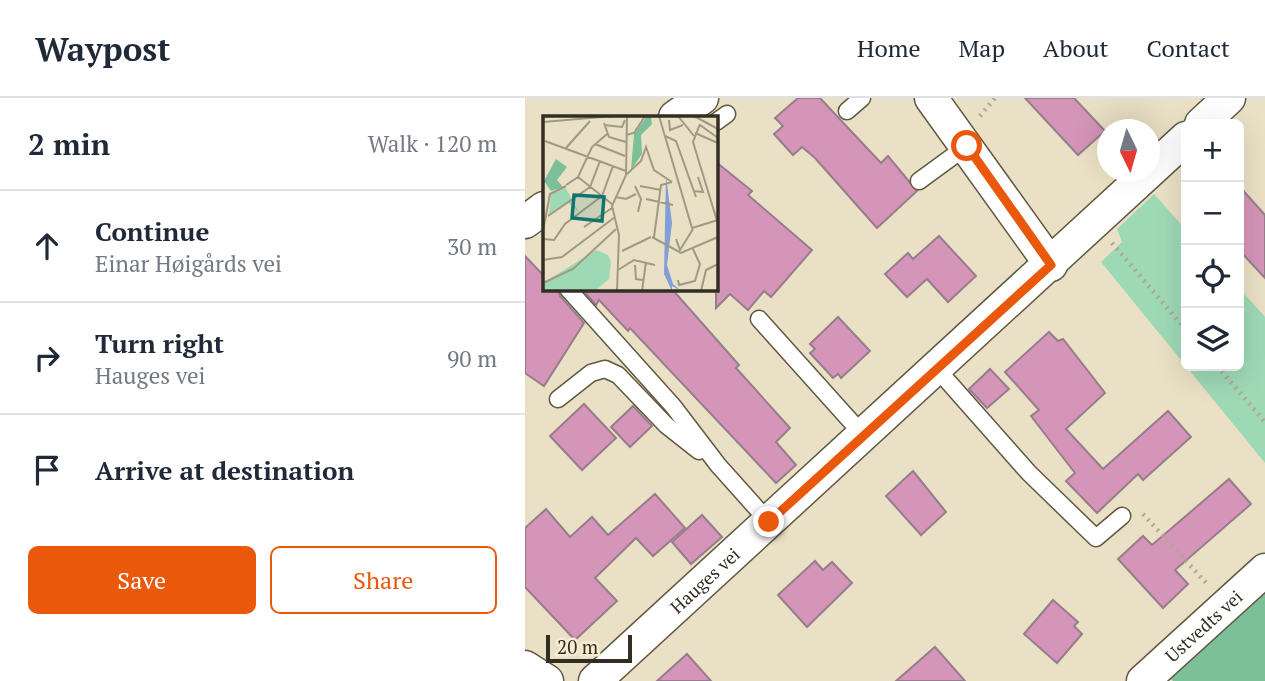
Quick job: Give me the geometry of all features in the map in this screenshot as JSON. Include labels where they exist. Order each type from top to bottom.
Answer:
[{"type":"street","points":[[931,98],[1051,265]]},
{"type":"street","points":[[1206,119],[1229,98]]},
{"type":"street","points":[[682,116],[715,111]]},
{"type":"street","name":"Hauges vei","points":[[595,681],[1051,265],[1181,143]]},
{"type":"street","points":[[525,222],[543,209]]},
{"type":"street","name":"Ustvedts vei","points":[[1143,681],[1265,570]]},
{"type":"street","points":[[525,667],[547,681]]},
{"type":"lane","points":[[847,111],[862,98]]},
{"type":"lane","points":[[919,181],[967,146]]},
{"type":"lane","points":[[569,290],[673,406],[717,465],[769,522]]},
{"type":"lane","points":[[759,319],[864,436]]},
{"type":"lane","points":[[558,399],[591,373],[605,369],[618,375],[666,425],[717,465]]},
{"type":"lane","points":[[937,369],[1029,473],[1096,538],[1122,516]]},
{"type":"path","points":[[1095,224],[1181,324]]},
{"type":"path","points":[[1221,371],[1265,422]]},
{"type":"path","points":[[1122,516],[1135,505],[1226,605]]},
{"type":"green space","points":[[1154,194],[1181,224],[1181,360],[1101,262],[1122,242],[1117,229]]},
{"type":"green space","points":[[1244,294],[1265,317],[1265,463],[1190,371],[1244,371]]},
{"type":"green space","points":[[1265,584],[1265,681],[1173,681],[1169,677]]},
{"type":"building","points":[[798,98],[820,98],[881,163],[888,156],[917,191],[877,228],[815,158],[802,147],[793,155],[774,134],[783,126],[775,118]]},
{"type":"building","points":[[1025,98],[1074,98],[1097,122],[1097,138],[1078,155]]},
{"type":"building","points":[[717,163],[752,191],[748,195],[812,250],[771,297],[764,291],[748,310],[730,294],[716,308]]},
{"type":"building","points":[[1244,192],[1265,215],[1265,278],[1244,255]]},
{"type":"building","points":[[939,236],[976,276],[948,302],[927,279],[907,297],[885,274],[908,253],[913,259]]},
{"type":"building","points":[[525,256],[543,275],[543,290],[558,290],[560,296],[584,323],[544,386],[525,373]]},
{"type":"building","points":[[583,290],[673,290],[739,365],[736,368],[790,428],[776,442],[796,465],[776,483],[630,328],[628,331],[599,300],[596,305]]},
{"type":"building","points":[[838,317],[870,351],[841,378],[838,374],[833,378],[810,353],[815,349],[810,344]]},
{"type":"building","points":[[1049,332],[1058,341],[1063,339],[1105,393],[1066,429],[1103,469],[1168,411],[1191,437],[1143,480],[1138,474],[1097,513],[1066,481],[1075,473],[1031,416],[1039,410],[1005,372]]},
{"type":"building","points":[[990,369],[1009,389],[987,408],[969,389]]},
{"type":"building","points":[[584,404],[616,438],[582,470],[550,436]]},
{"type":"building","points":[[633,406],[652,426],[630,447],[611,427]]},
{"type":"building","points":[[913,471],[946,512],[921,535],[886,496]]},
{"type":"building","points":[[1229,479],[1251,504],[1175,570],[1188,584],[1163,608],[1118,559],[1143,536],[1152,545]]},
{"type":"building","points":[[655,494],[685,528],[653,556],[636,538],[595,578],[617,601],[575,640],[525,587],[525,528],[546,509],[570,537],[592,517],[608,535]]},
{"type":"building","points":[[702,515],[722,537],[691,564],[672,542]]},
{"type":"building","points":[[815,561],[823,570],[832,562],[852,583],[807,627],[778,595]]},
{"type":"building","points":[[1053,600],[1078,622],[1074,626],[1082,634],[1057,663],[1024,634]]},
{"type":"building","points":[[935,647],[965,681],[896,681]]},
{"type":"building","points":[[687,654],[711,681],[657,681]]},
{"type":"route","points":[[769,522],[1051,265],[967,146]]}]
